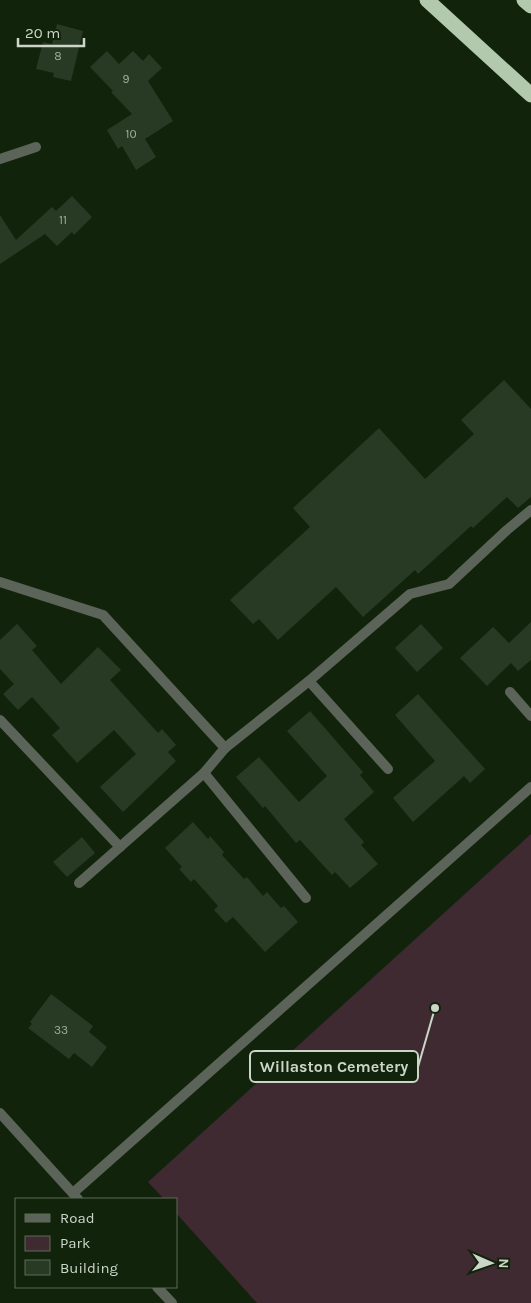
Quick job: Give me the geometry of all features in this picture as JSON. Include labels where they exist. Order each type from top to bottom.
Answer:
[{"type":"highway","points":[[427,0],[531,95]]},
{"type":"highway","points":[[524,0],[531,6]]},
{"type":"street","points":[[0,159],[36,147]]},
{"type":"street","points":[[79,883],[204,773],[225,748],[309,681],[410,594],[449,584],[531,510]]},
{"type":"street","points":[[0,582],[103,615],[225,748]]},
{"type":"street","points":[[309,681],[388,769]]},
{"type":"street","points":[[510,692],[531,716]]},
{"type":"street","points":[[0,720],[120,847]]},
{"type":"street","points":[[204,773],[306,898]]},
{"type":"street","points":[[0,1113],[76,1196],[531,787]]},
{"type":"street","points":[[158,1288],[172,1303]]},
{"type":"green space","points":[[531,834],[531,1303],[257,1303],[178,1215],[178,1198],[163,1198],[148,1182]]},
{"type":"building","points":[[57,24],[83,31],[71,81],[53,77],[54,73],[36,69],[43,42],[52,44]]},
{"type":"building","points":[[107,51],[119,64],[133,51],[143,61],[149,54],[162,68],[148,81],[173,121],[145,139],[156,157],[136,170],[122,146],[118,149],[107,130],[132,114],[90,67]]},
{"type":"building","points":[[72,196],[92,217],[74,235],[72,232],[57,246],[45,234],[0,264],[0,215],[16,240],[52,207],[56,211]]},
{"type":"building","points":[[504,380],[531,409],[531,497],[518,508],[507,497],[473,528],[471,526],[418,574],[415,570],[363,617],[336,587],[278,640],[259,619],[253,624],[230,600],[310,527],[293,508],[379,428],[425,479],[474,434],[461,420]]},
{"type":"building","points":[[531,622],[531,660],[518,671],[511,663],[487,686],[460,658],[493,627],[509,643]]},
{"type":"building","points":[[17,624],[37,646],[32,650],[61,684],[98,647],[121,670],[110,680],[158,733],[162,729],[176,745],[168,752],[176,761],[123,812],[100,787],[136,754],[114,730],[77,763],[52,735],[60,728],[32,697],[18,710],[3,694],[14,684],[0,669],[0,640]]},
{"type":"building","points":[[421,624],[443,648],[417,672],[395,648]]},
{"type":"building","points":[[418,694],[485,769],[470,783],[464,776],[413,822],[393,798],[435,761],[395,715]]},
{"type":"building","points":[[310,711],[363,772],[360,775],[374,792],[344,819],[364,842],[361,845],[378,864],[350,888],[335,872],[332,875],[300,840],[296,843],[265,806],[263,808],[236,777],[259,757],[299,802],[327,776],[287,731]]},
{"type":"building","points":[[193,822],[208,839],[210,836],[224,852],[222,855],[244,879],[247,877],[263,896],[267,892],[281,908],[284,906],[298,922],[265,952],[233,917],[226,923],[214,910],[218,906],[194,879],[191,882],[179,869],[182,867],[165,848]]},
{"type":"building","points":[[82,837],[95,853],[67,877],[53,862]]},
{"type":"building","points":[[51,994],[93,1026],[89,1032],[107,1047],[92,1067],[74,1053],[69,1059],[28,1028],[32,1024],[30,1022]]},
{"type":"place","name":"Willaston Cemetery","points":[[435,1008]]}]
